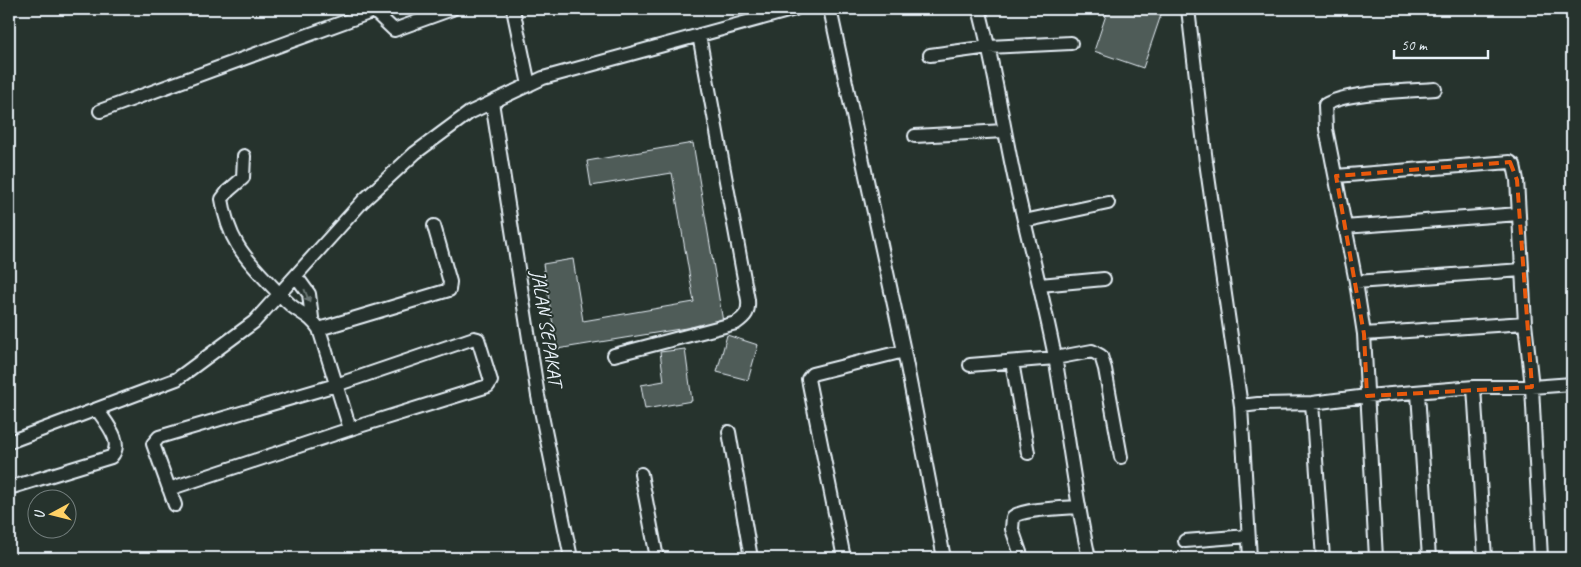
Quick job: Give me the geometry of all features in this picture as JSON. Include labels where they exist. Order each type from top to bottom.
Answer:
[{"type":"street","points":[[100,111],[374,11],[394,30],[452,9]]},
{"type":"street","points":[[513,9],[529,85]]},
{"type":"street","points":[[9,442],[177,379],[254,322],[364,200],[415,153],[469,113],[542,78],[795,9]]},
{"type":"street","points":[[830,9],[904,351],[944,558]]},
{"type":"street","points":[[979,9],[989,48],[1004,131],[1055,358],[1078,507],[1089,558]]},
{"type":"street","points":[[1188,9],[1206,162],[1241,406],[1250,558]]},
{"type":"street","points":[[614,355],[736,323],[745,317],[749,309],[699,35]]},
{"type":"street","points":[[930,54],[1071,43]]},
{"type":"street","points":[[1376,558],[1364,334],[1356,282],[1326,129],[1325,105],[1331,101],[1361,96],[1435,88]]},
{"type":"street","name":"JALAN SEPAKAT","points":[[492,102],[538,396],[571,558]]},
{"type":"street","points":[[914,136],[1004,131]]},
{"type":"street","points":[[244,156],[243,178],[223,196],[223,204],[235,242],[254,268],[293,306],[315,324]]},
{"type":"street","points":[[1336,176],[1510,162],[1516,172],[1525,323],[1532,387],[1542,558]]},
{"type":"street","points":[[1024,221],[1108,203]]},
{"type":"street","points":[[1344,227],[1518,214]]},
{"type":"street","points":[[315,324],[449,290],[450,282],[434,226]]},
{"type":"street","points":[[1356,282],[1522,270]]},
{"type":"street","points":[[296,276],[309,294],[315,324],[350,429]]},
{"type":"street","points":[[1040,285],[1104,279]]},
{"type":"street","points":[[1364,334],[1525,323]]},
{"type":"street","points":[[169,489],[488,386],[491,381],[478,339],[474,338],[336,385],[159,437],[153,444],[169,489],[175,505]]},
{"type":"street","points":[[844,558],[808,379],[812,374],[904,351]]},
{"type":"street","points":[[970,366],[1055,358],[1092,351],[1101,356],[1121,457]]},
{"type":"street","points":[[1012,362],[1028,453]]},
{"type":"street","points":[[1241,406],[1312,403],[1367,396],[1474,387],[1532,387],[1572,384]]},
{"type":"street","points":[[1474,387],[1485,558]]},
{"type":"street","points":[[1418,393],[1429,558]]},
{"type":"street","points":[[1312,403],[1323,558]]},
{"type":"street","points":[[9,488],[111,457],[116,448],[114,436],[97,409]]},
{"type":"street","points":[[729,432],[751,558]]},
{"type":"street","points":[[641,474],[657,558]]},
{"type":"street","points":[[1022,558],[1012,529],[1012,517],[1016,514],[1042,510],[1078,507]]},
{"type":"street","points":[[1185,541],[1248,536]]},
{"type":"highlighted area","points":[[1510,162],[1517,180],[1532,387],[1367,396],[1364,334],[1336,176]]},
{"type":"building","points":[[1108,9],[1144,9],[1161,15],[1143,68],[1094,51]]},
{"type":"building","points":[[693,143],[723,322],[557,349],[543,264],[573,259],[583,321],[694,302],[672,173],[591,186],[587,161]]},
{"type":"building","points":[[727,335],[758,345],[748,380],[717,372]]},
{"type":"building","points":[[685,349],[692,401],[645,409],[641,385],[664,381],[660,352]]}]
